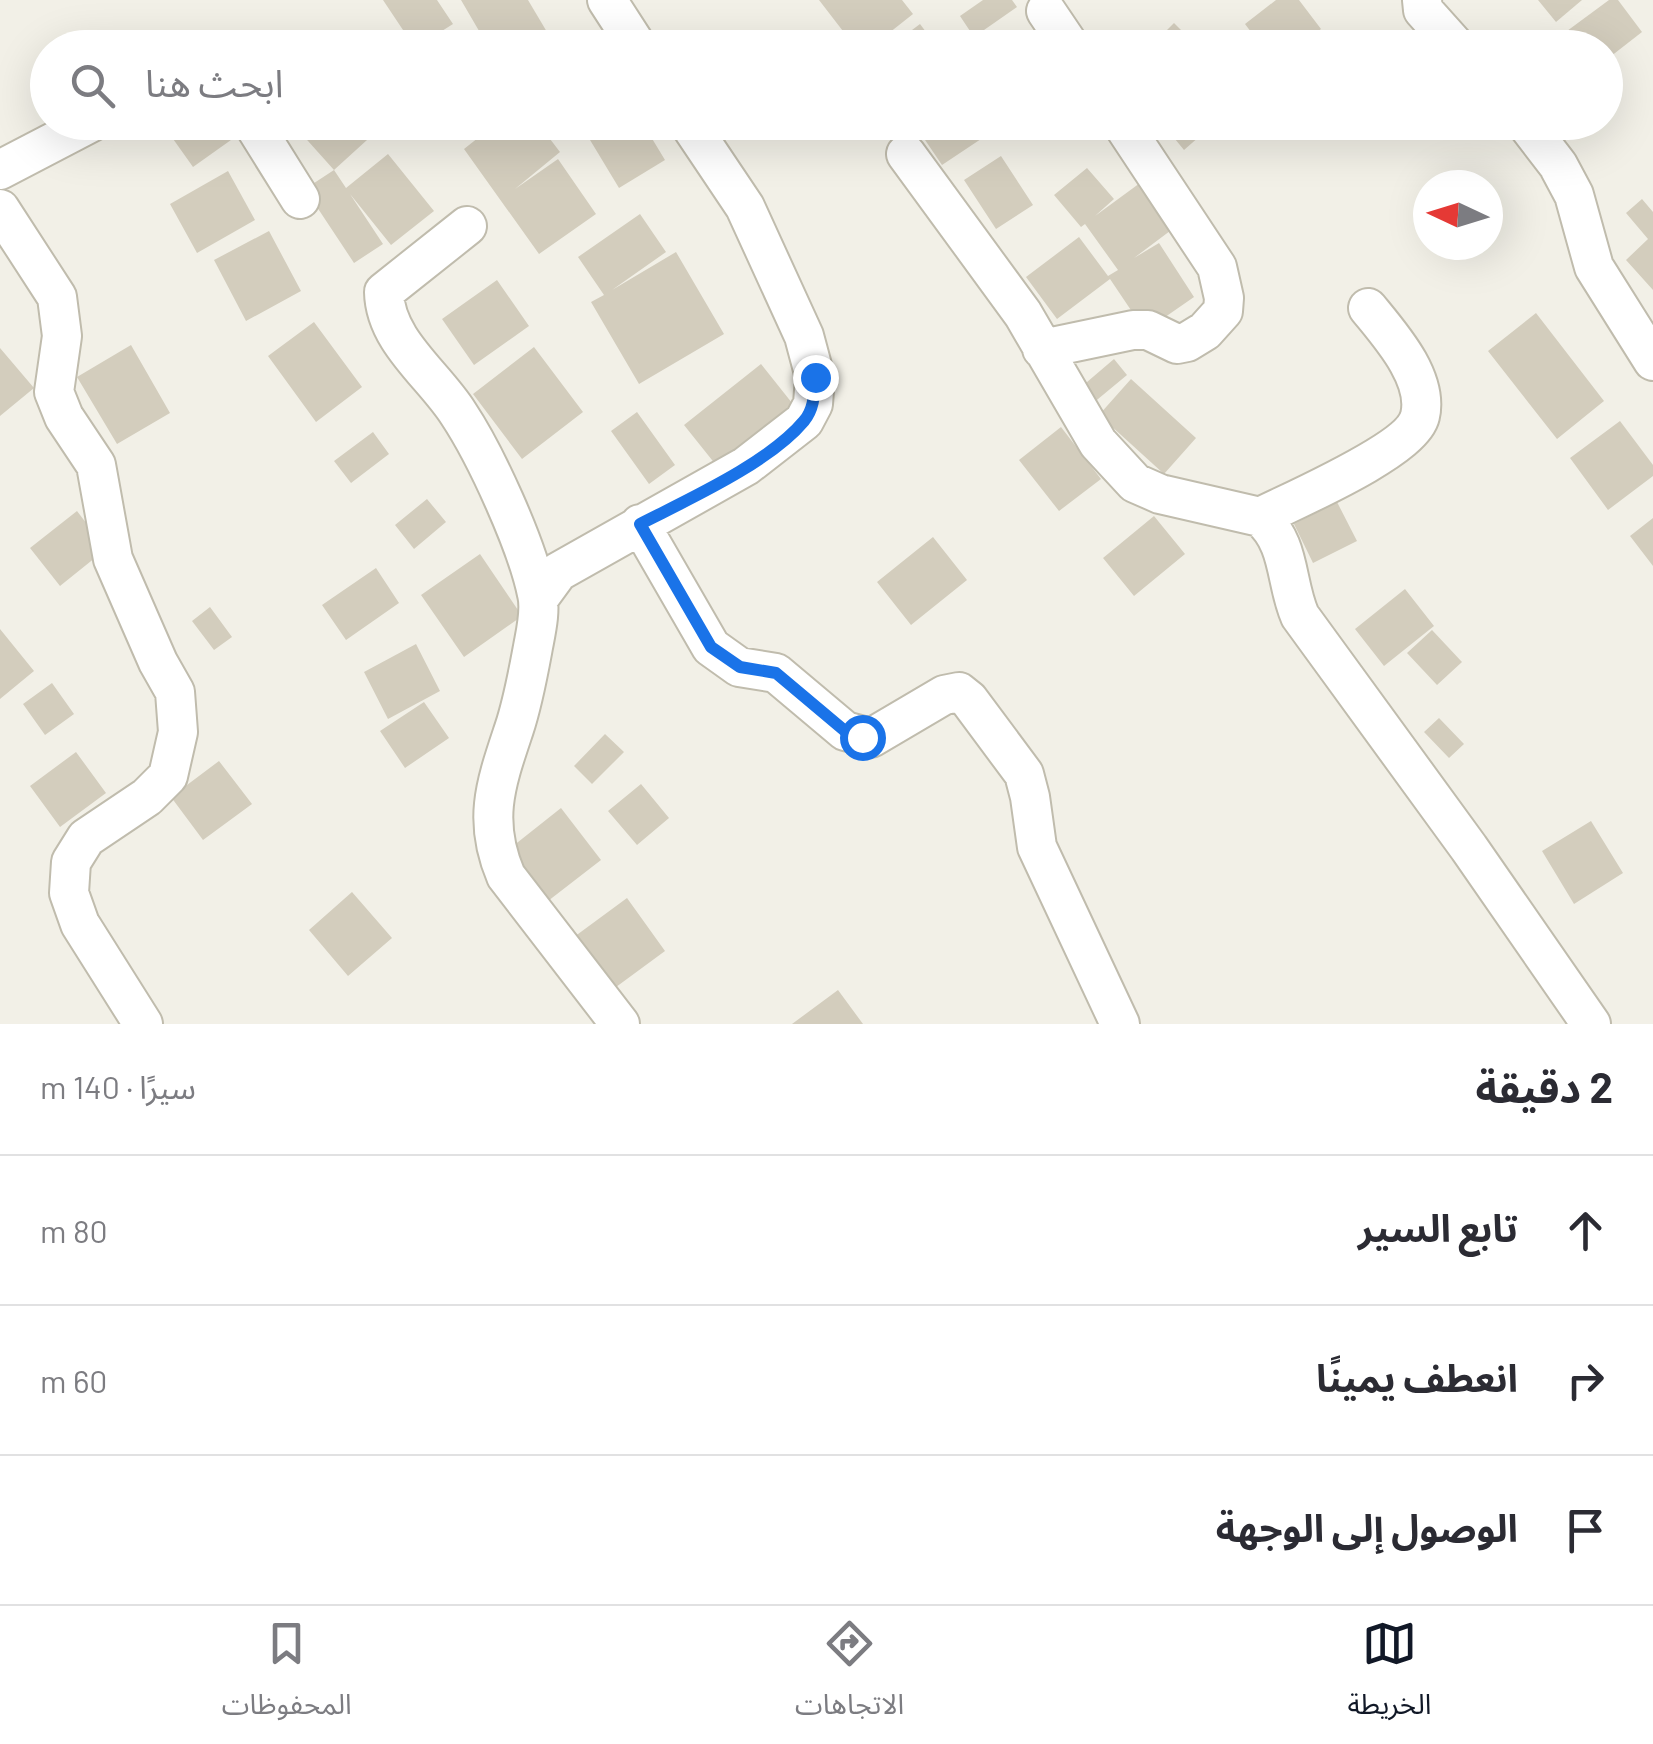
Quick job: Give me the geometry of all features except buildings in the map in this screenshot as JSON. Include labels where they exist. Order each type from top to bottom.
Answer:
[{"type":"street","points":[[607,0],[626,30]]},
{"type":"street","points":[[1422,0],[1423,10],[1441,30]]},
{"type":"street","points":[[1046,11],[1058,30]]},
{"type":"street","points":[[0,170],[58,140]]},
{"type":"street","points":[[263,140],[300,199]]},
{"type":"street","points":[[539,598],[558,572],[746,466],[804,420],[814,404],[815,377],[804,336],[745,207],[700,140]]},
{"type":"street","points":[[1042,349],[1133,330],[1148,330],[1177,344],[1188,342],[1206,331],[1223,311],[1218,266],[1133,140]]},
{"type":"street","points":[[1539,140],[1558,164],[1574,195],[1594,267],[1653,361]]},
{"type":"street","points":[[906,154],[1023,314],[1098,443],[1135,483],[1160,494],[1260,517],[1273,528],[1286,554],[1291,594],[1300,616],[1448,818],[1591,1024]]},
{"type":"street","points":[[0,209],[57,296],[62,336],[54,392],[64,418],[96,465],[113,559],[142,629],[175,692],[178,732],[168,776],[147,796],[86,838],[71,862],[68,893],[80,924],[143,1024]]},
{"type":"street","points":[[467,226],[384,292],[384,310],[392,329],[458,412],[481,454],[539,598],[527,680],[498,773],[492,808],[494,837],[506,876],[620,1024]]},
{"type":"street","points":[[1260,517],[1388,451],[1412,432],[1420,418],[1421,398],[1405,354],[1368,308]]},
{"type":"street","points":[[640,524],[711,647],[740,667],[776,673],[845,731],[871,738],[944,695],[959,692],[969,700],[1024,774],[1036,847],[1120,1024]]},
{"type":"route","points":[[815,377],[814,404],[804,420],[778,442],[746,466],[640,524],[711,647],[740,667],[776,673],[845,731],[862,737]]}]
